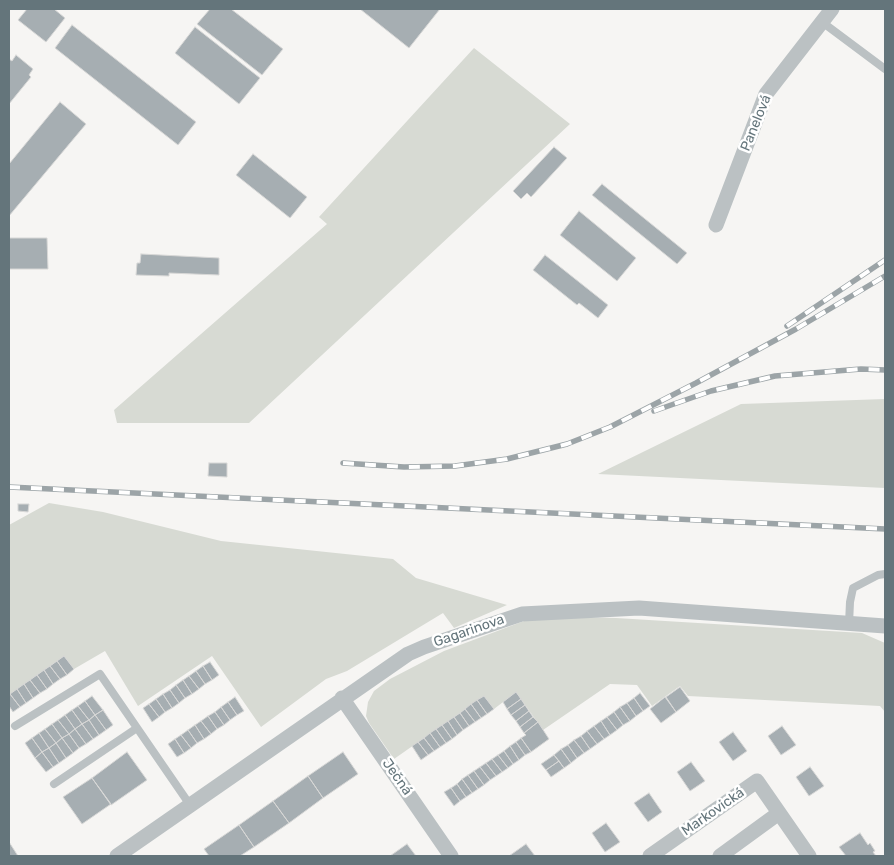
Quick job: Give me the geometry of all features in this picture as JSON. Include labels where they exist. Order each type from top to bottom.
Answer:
[{"type":"street","name":"Panelová","points":[[716,225],[766,94],[832,9]]},
{"type":"street","name":"Gagarinova","points":[[118,856],[342,698],[408,654],[522,614],[639,608],[882,627]]},
{"type":"street","name":"Ječná","points":[[342,698],[451,856]]},
{"type":"street","name":"Markovická","points":[[650,856],[757,781],[779,813]]},
{"type":"street","points":[[720,856],[779,813],[809,856]]},
{"type":"lane","points":[[822,22],[885,69]]},
{"type":"lane","points":[[849,624],[853,588],[878,574],[885,574]]},
{"type":"lane","points":[[15,726],[100,674],[190,805]]},
{"type":"lane","points":[[54,784],[137,728]]},
{"type":"shaded area","points":[[474,48],[570,124],[249,423],[117,423],[114,410],[327,224],[319,217]]},
{"type":"shaded area","points":[[885,399],[885,488],[598,474],[741,404]]},
{"type":"shaded area","points":[[49,503],[103,512],[221,541],[393,559],[416,578],[507,605],[454,628],[443,613],[347,671],[326,679],[261,727],[212,656],[138,706],[105,651],[74,669],[64,656],[9,695],[9,525]]},
{"type":"shaded area","points":[[572,617],[862,633],[885,643],[885,712],[880,706],[688,696],[680,686],[652,706],[637,685],[610,684],[543,730],[516,692],[494,709],[484,696],[394,759],[369,723],[366,716],[368,702],[374,691],[390,679],[444,651],[524,621]]},
{"type":"building","points":[[27,9],[54,9],[65,18],[46,42],[18,20]]},
{"type":"building","points":[[210,9],[231,9],[283,49],[262,75],[197,24]]},
{"type":"building","points":[[360,9],[440,9],[409,48]]},
{"type":"building","points":[[72,25],[196,122],[178,145],[55,48]]},
{"type":"building","points":[[195,27],[260,78],[239,104],[175,53]]},
{"type":"building","points":[[16,55],[33,69],[29,75],[31,77],[9,104],[9,59],[12,61]]},
{"type":"building","points":[[60,102],[86,124],[9,216],[9,164]]},
{"type":"building","points":[[554,147],[567,158],[531,197],[527,193],[521,199],[513,191]]},
{"type":"building","points":[[253,154],[307,197],[290,218],[236,175]]},
{"type":"building","points":[[602,184],[687,253],[677,264],[592,195]]},
{"type":"building","points":[[579,211],[636,258],[617,281],[560,235]]},
{"type":"building","points":[[9,238],[47,238],[48,269],[9,269]]},
{"type":"building","points":[[141,254],[219,258],[219,275],[169,273],[169,276],[136,275],[137,263],[140,263]]},
{"type":"building","points":[[545,255],[608,305],[598,318],[579,303],[577,305],[533,270]]},
{"type":"building","points":[[209,463],[227,463],[227,477],[208,476]]},
{"type":"building","points":[[18,504],[29,504],[28,512],[18,511]]},
{"type":"building","points":[[64,656],[74,669],[67,675],[57,661]]},
{"type":"building","points":[[57,661],[67,675],[60,679],[50,666]]},
{"type":"building","points":[[210,662],[219,675],[212,680],[203,666]]},
{"type":"building","points":[[50,666],[60,679],[53,684],[44,670]]},
{"type":"building","points":[[203,666],[212,680],[205,684],[196,671]]},
{"type":"building","points":[[44,670],[53,684],[47,689],[37,675]]},
{"type":"building","points":[[196,671],[205,684],[199,689],[189,676]]},
{"type":"building","points":[[37,675],[47,689],[40,693],[30,680]]},
{"type":"building","points":[[189,676],[199,689],[192,694],[183,680]]},
{"type":"building","points":[[30,680],[40,693],[33,698],[24,684]]},
{"type":"building","points":[[183,680],[192,694],[185,698],[176,685]]},
{"type":"building","points":[[24,684],[33,698],[26,703],[17,689]]},
{"type":"building","points":[[176,685],[185,698],[179,703],[170,690]]},
{"type":"building","points":[[680,687],[690,701],[676,712],[666,697]]},
{"type":"building","points":[[17,689],[26,703],[20,707],[10,694]]},
{"type":"building","points":[[170,690],[179,703],[172,708],[163,694]]},
{"type":"building","points":[[516,692],[521,699],[507,709],[503,702]]},
{"type":"building","points":[[640,693],[650,706],[643,711],[634,698]]},
{"type":"building","points":[[10,694],[20,707],[13,712],[9,706]]},
{"type":"building","points":[[163,694],[172,708],[165,712],[156,699]]},
{"type":"building","points":[[92,696],[103,710],[95,715],[85,701]]},
{"type":"building","points":[[484,696],[494,709],[487,714],[477,700]]},
{"type":"building","points":[[235,697],[244,711],[237,715],[228,702]]},
{"type":"building","points":[[665,697],[676,712],[661,723],[650,709]]},
{"type":"building","points":[[634,698],[643,711],[636,716],[627,703]]},
{"type":"building","points":[[156,699],[165,712],[159,717],[149,704]]},
{"type":"building","points":[[521,699],[525,705],[511,715],[507,709]]},
{"type":"building","points":[[477,700],[487,714],[481,718],[471,704]]},
{"type":"building","points":[[85,701],[95,715],[89,720],[78,706]]},
{"type":"building","points":[[228,702],[237,715],[230,720],[221,707]]},
{"type":"building","points":[[627,703],[636,716],[630,721],[620,707]]},
{"type":"building","points":[[149,704],[159,717],[152,722],[143,708]]},
{"type":"building","points":[[471,704],[481,718],[475,722],[465,709]]},
{"type":"building","points":[[525,705],[529,711],[516,721],[511,715]]},
{"type":"building","points":[[78,706],[89,720],[82,724],[72,710]]},
{"type":"building","points":[[221,707],[230,720],[224,725],[215,712]]},
{"type":"building","points":[[620,707],[630,721],[623,725],[614,712]]},
{"type":"building","points":[[465,709],[475,722],[469,726],[460,713]]},
{"type":"building","points":[[72,710],[82,724],[75,729],[65,715]]},
{"type":"building","points":[[103,710],[113,725],[106,730],[95,715]]},
{"type":"building","points":[[529,711],[533,717],[520,727],[516,721]]},
{"type":"building","points":[[215,712],[224,725],[217,729],[208,716]]},
{"type":"building","points":[[614,712],[623,725],[617,730],[607,717]]},
{"type":"building","points":[[460,713],[469,726],[463,730],[454,717]]},
{"type":"building","points":[[65,715],[75,729],[69,734],[58,720]]},
{"type":"building","points":[[95,715],[106,730],[99,735],[89,720]]},
{"type":"building","points":[[208,716],[217,729],[211,734],[201,721]]},
{"type":"building","points":[[454,717],[463,730],[457,735],[448,721]]},
{"type":"building","points":[[533,717],[538,722],[524,733],[520,727]]},
{"type":"building","points":[[607,717],[617,730],[610,735],[601,721]]},
{"type":"building","points":[[58,720],[69,734],[62,738],[52,724]]},
{"type":"building","points":[[89,720],[99,735],[93,739],[82,724]]},
{"type":"building","points":[[201,721],[211,734],[204,739],[195,725]]},
{"type":"building","points":[[448,721],[457,735],[452,739],[442,725]]},
{"type":"building","points":[[601,721],[610,735],[604,739],[594,726]]},
{"type":"building","points":[[538,722],[549,739],[531,752],[521,738],[526,735],[524,733]]},
{"type":"building","points":[[52,724],[62,738],[56,743],[45,729]]},
{"type":"building","points":[[82,724],[93,739],[86,744],[75,729]]},
{"type":"building","points":[[195,725],[204,739],[197,743],[188,730]]},
{"type":"building","points":[[442,725],[452,739],[446,743],[436,729]]},
{"type":"building","points":[[594,726],[604,739],[597,744],[587,731]]},
{"type":"building","points":[[782,726],[796,745],[781,755],[768,736]]},
{"type":"building","points":[[45,729],[56,743],[49,748],[39,733]]},
{"type":"building","points":[[75,729],[86,744],[79,748],[69,734]]},
{"type":"building","points":[[436,729],[446,743],[440,747],[430,733]]},
{"type":"building","points":[[188,730],[197,743],[191,748],[181,735]]},
{"type":"building","points":[[587,731],[597,744],[590,749],[581,736]]},
{"type":"building","points":[[733,732],[747,751],[733,761],[719,742]]},
{"type":"building","points":[[39,733],[49,748],[42,752],[32,738]]},
{"type":"building","points":[[430,733],[440,747],[434,751],[424,738]]},
{"type":"building","points":[[69,734],[79,748],[73,753],[62,738]]},
{"type":"building","points":[[181,735],[191,748],[184,753],[175,739]]},
{"type":"building","points":[[581,736],[590,749],[584,753],[574,740]]},
{"type":"building","points":[[32,738],[42,752],[35,758],[25,743]]},
{"type":"building","points":[[62,738],[73,753],[66,758],[56,743]]},
{"type":"building","points":[[424,738],[434,751],[428,755],[418,742]]},
{"type":"building","points":[[521,738],[531,752],[525,755],[516,742]]},
{"type":"building","points":[[175,739],[184,753],[177,757],[168,744]]},
{"type":"building","points":[[574,740],[584,753],[577,758],[568,745]]},
{"type":"building","points":[[418,742],[428,755],[421,760],[412,746]]},
{"type":"building","points":[[516,742],[525,755],[519,760],[510,746]]},
{"type":"building","points":[[56,743],[66,758],[59,763],[49,748]]},
{"type":"building","points":[[568,745],[577,758],[571,763],[561,749]]},
{"type":"building","points":[[510,746],[519,760],[513,764],[504,751]]},
{"type":"building","points":[[49,748],[59,763],[53,767],[42,752]]},
{"type":"building","points":[[561,749],[571,763],[564,768],[554,755]]},
{"type":"building","points":[[504,751],[513,764],[508,768],[498,755]]},
{"type":"building","points":[[42,752],[53,767],[46,772],[35,758]]},
{"type":"building","points":[[127,752],[147,780],[111,805],[92,778]]},
{"type":"building","points":[[343,752],[358,774],[323,798],[308,776]]},
{"type":"building","points":[[498,755],[508,768],[502,772],[492,759]]},
{"type":"building","points":[[554,755],[559,761],[546,770],[541,764]]},
{"type":"building","points":[[492,759],[502,772],[496,776],[486,763]]},
{"type":"building","points":[[559,761],[564,768],[551,777],[546,770]]},
{"type":"building","points":[[691,762],[705,781],[690,791],[677,772]]},
{"type":"building","points":[[486,763],[496,776],[490,780],[480,767]]},
{"type":"building","points":[[480,767],[490,780],[484,785],[474,771]]},
{"type":"building","points":[[810,767],[824,786],[809,796],[796,777]]},
{"type":"building","points":[[474,771],[484,785],[478,789],[468,775]]},
{"type":"building","points":[[468,775],[478,789],[472,793],[462,779]]},
{"type":"building","points":[[308,776],[323,798],[289,823],[273,801]]},
{"type":"building","points":[[92,778],[111,804],[82,824],[63,797]]},
{"type":"building","points":[[462,779],[472,793],[466,797],[457,784]]},
{"type":"building","points":[[457,784],[466,797],[460,801],[451,788]]},
{"type":"building","points":[[451,788],[460,801],[454,806],[444,792]]},
{"type":"building","points":[[649,793],[662,812],[648,822],[634,803]]},
{"type":"building","points":[[273,801],[289,823],[254,847],[239,825]]},
{"type":"building","points":[[606,823],[620,842],[605,852],[592,833]]},
{"type":"building","points":[[239,825],[254,847],[240,856],[209,856],[204,849]]},
{"type":"building","points":[[860,833],[868,845],[870,843],[876,856],[846,856],[839,847]]},
{"type":"building","points":[[9,842],[18,856],[9,856]]},
{"type":"building","points":[[407,844],[416,856],[390,856]]},
{"type":"building","points":[[526,844],[535,856],[509,856]]},
{"type":"railway","points":[[787,326],[885,260]]},
{"type":"railway","points":[[343,463],[404,467],[455,466],[507,459],[567,444],[610,427],[696,383],[796,329],[885,276]]},
{"type":"railway","points":[[654,411],[711,391],[775,376],[861,369],[885,370]]},
{"type":"railway","points":[[9,487],[885,529]]}]
